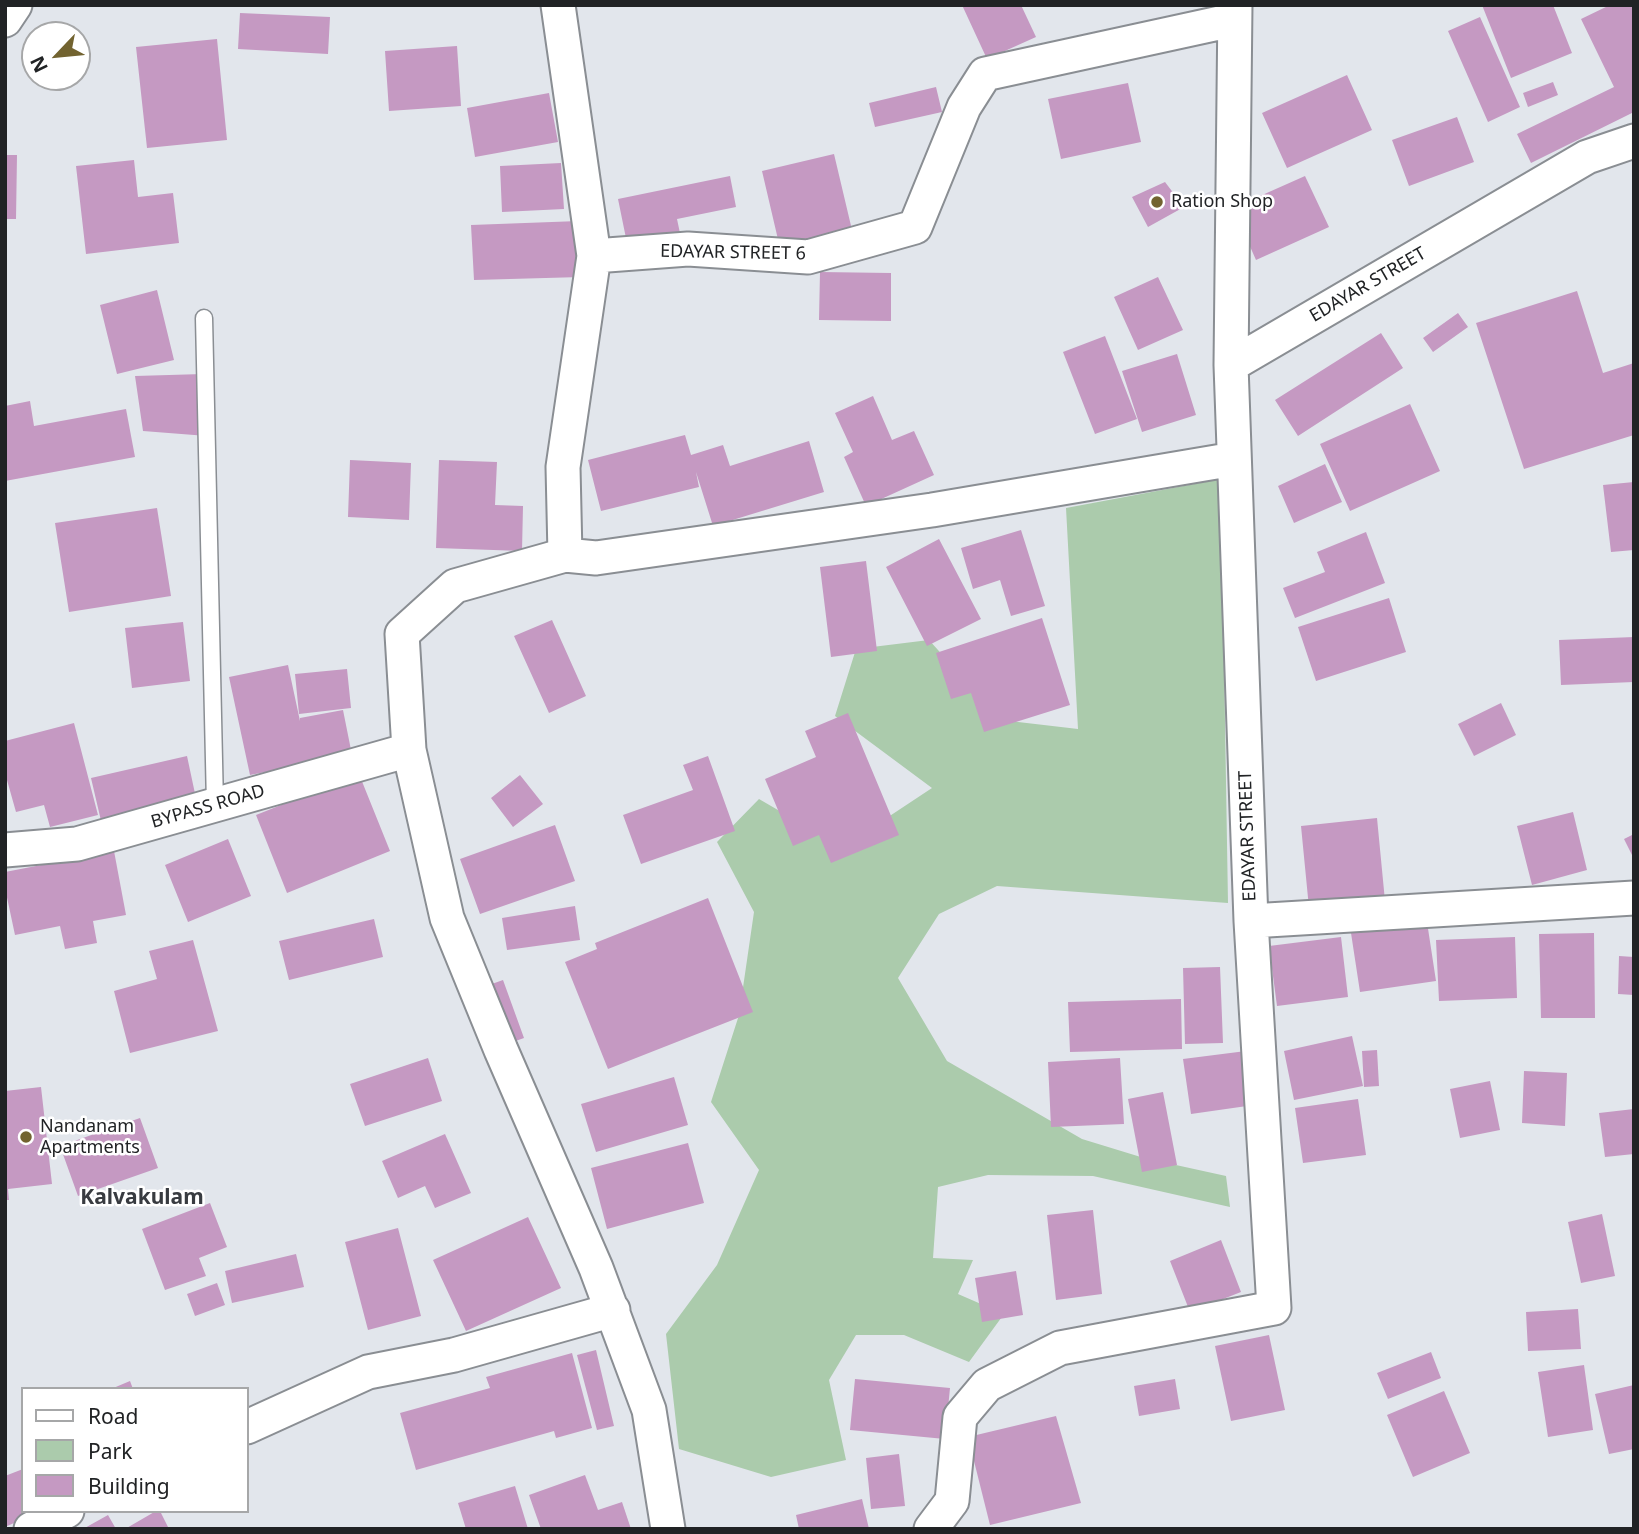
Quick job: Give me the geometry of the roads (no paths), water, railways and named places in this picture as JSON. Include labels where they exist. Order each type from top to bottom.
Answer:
[{"type":"street","points":[[5,20],[15,5]]},
{"type":"street","points":[[558,5],[594,256],[563,467],[565,555]]},
{"type":"street","points":[[1231,365],[1234,13]]},
{"type":"street","name":"EDAYAR STREET 6","points":[[594,256],[688,249],[808,257],[915,227],[964,107],[985,74],[1234,13]]},
{"type":"street","name":"EDAYAR STREET","points":[[931,1529],[952,1501],[960,1417],[987,1385],[1060,1348],[1274,1308],[1251,921],[1231,365],[1587,158],[1634,141]]},
{"type":"street","points":[[668,1529],[649,1410],[596,1268],[447,918],[409,750],[402,634],[455,586],[565,555],[596,558],[932,510],[1234,459]]},
{"type":"street","name":"BYPASS ROAD","points":[[5,850],[76,844],[409,750]]},
{"type":"street","points":[[1251,921],[1634,898]]},
{"type":"street","points":[[248,1427],[368,1372],[454,1355],[612,1310]]},
{"type":"street","points":[[31,1529],[62,1513]]},
{"type":"lane","points":[[204,318],[215,805]]},
{"type":"place","name":"Ration Shop","points":[[1157,202]]},
{"type":"place","name":"Nandanam Apartments","points":[[26,1137]]},
{"type":"district","name":"Kalvakulam","points":[[142,1198]]}]
